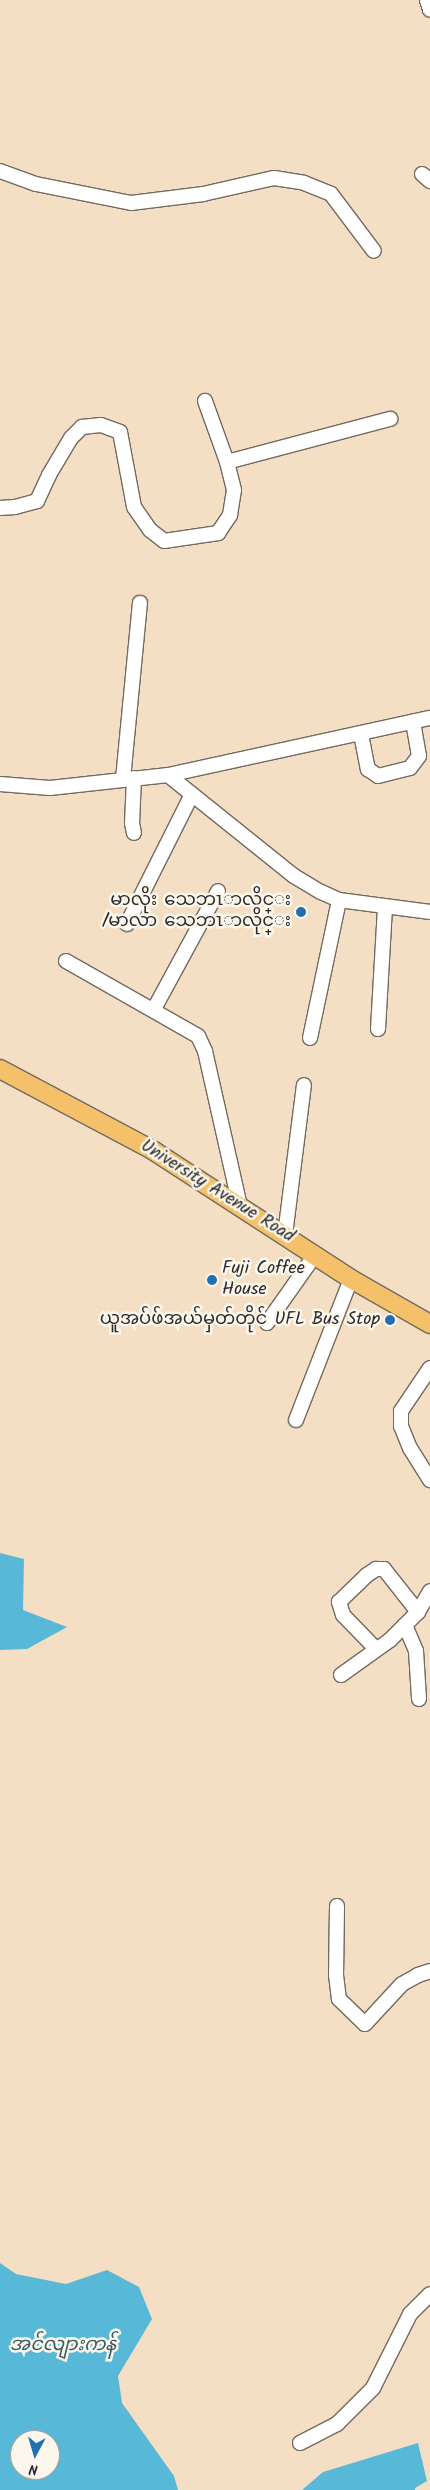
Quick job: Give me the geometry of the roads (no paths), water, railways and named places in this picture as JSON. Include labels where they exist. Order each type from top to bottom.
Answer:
[{"type":"main road","name":"University Avenue Road","points":[[0,1069],[154,1150],[351,1279],[430,1324]]},
{"type":"street","points":[[427,0],[430,10]]},
{"type":"street","points":[[0,171],[36,184],[131,203],[203,194],[274,178],[304,183],[331,194],[374,251]]},
{"type":"street","points":[[0,508],[15,507],[37,501],[49,475],[71,438],[82,427],[101,425],[120,432],[134,507],[150,530],[164,541],[218,534],[230,515],[234,490],[227,462],[205,401]]},
{"type":"street","points":[[227,462],[390,419]]},
{"type":"street","points":[[134,833],[128,779],[140,603]]},
{"type":"street","points":[[0,784],[50,788],[168,775],[430,718]]},
{"type":"street","points":[[361,734],[368,769],[378,776],[410,768],[418,756],[413,722]]},
{"type":"street","points":[[168,775],[294,876],[320,892],[339,900],[430,912]]},
{"type":"street","points":[[127,924],[192,794]]},
{"type":"street","points":[[154,1009],[218,891]]},
{"type":"street","points":[[310,1038],[339,900]]},
{"type":"street","points":[[378,1029],[385,907]]},
{"type":"street","points":[[66,961],[154,1009],[198,1036],[205,1051],[240,1206]]},
{"type":"street","points":[[285,1235],[304,1085]]},
{"type":"street","points":[[267,1323],[315,1255]]},
{"type":"street","points":[[296,1420],[351,1279]]},
{"type":"street","points":[[430,1368],[401,1412],[401,1426],[410,1448],[430,1480]]},
{"type":"street","points":[[376,1649],[343,1615],[339,1602],[367,1576],[376,1569],[384,1569],[418,1612]]},
{"type":"street","points":[[341,1675],[390,1640],[418,1612],[430,1591]]},
{"type":"street","points":[[405,1625],[416,1651],[419,1699]]},
{"type":"street","points":[[337,1906],[336,1975],[339,1999],[365,2024],[402,1984],[430,1971]]},
{"type":"street","points":[[300,2443],[337,2424],[373,2388],[410,2314],[430,2294]]},
{"type":"water","points":[[0,1553],[24,1559],[23,1610],[67,1627],[27,1649],[0,1650]]},
{"type":"water","name":"အင်လျားကန်","points":[[0,2263],[16,2274],[66,2284],[107,2270],[139,2287],[152,2319],[118,2376],[122,2403],[174,2476],[178,2490],[0,2490]]},
{"type":"water","points":[[418,2443],[427,2481],[415,2488],[415,2490],[302,2490],[323,2472]]},
{"type":"place","name":"မာလိုး သေဘၤာလိုင္း /မာလာ သေဘၤာလိုင္း","points":[[301,912]]},
{"type":"place","name":"Fuji Coffee House","points":[[212,1280]]},
{"type":"place","name":"ယူအပ်ဖ်အယ်မှတ်တိုင် UFL Bus Stop","points":[[390,1320]]}]
